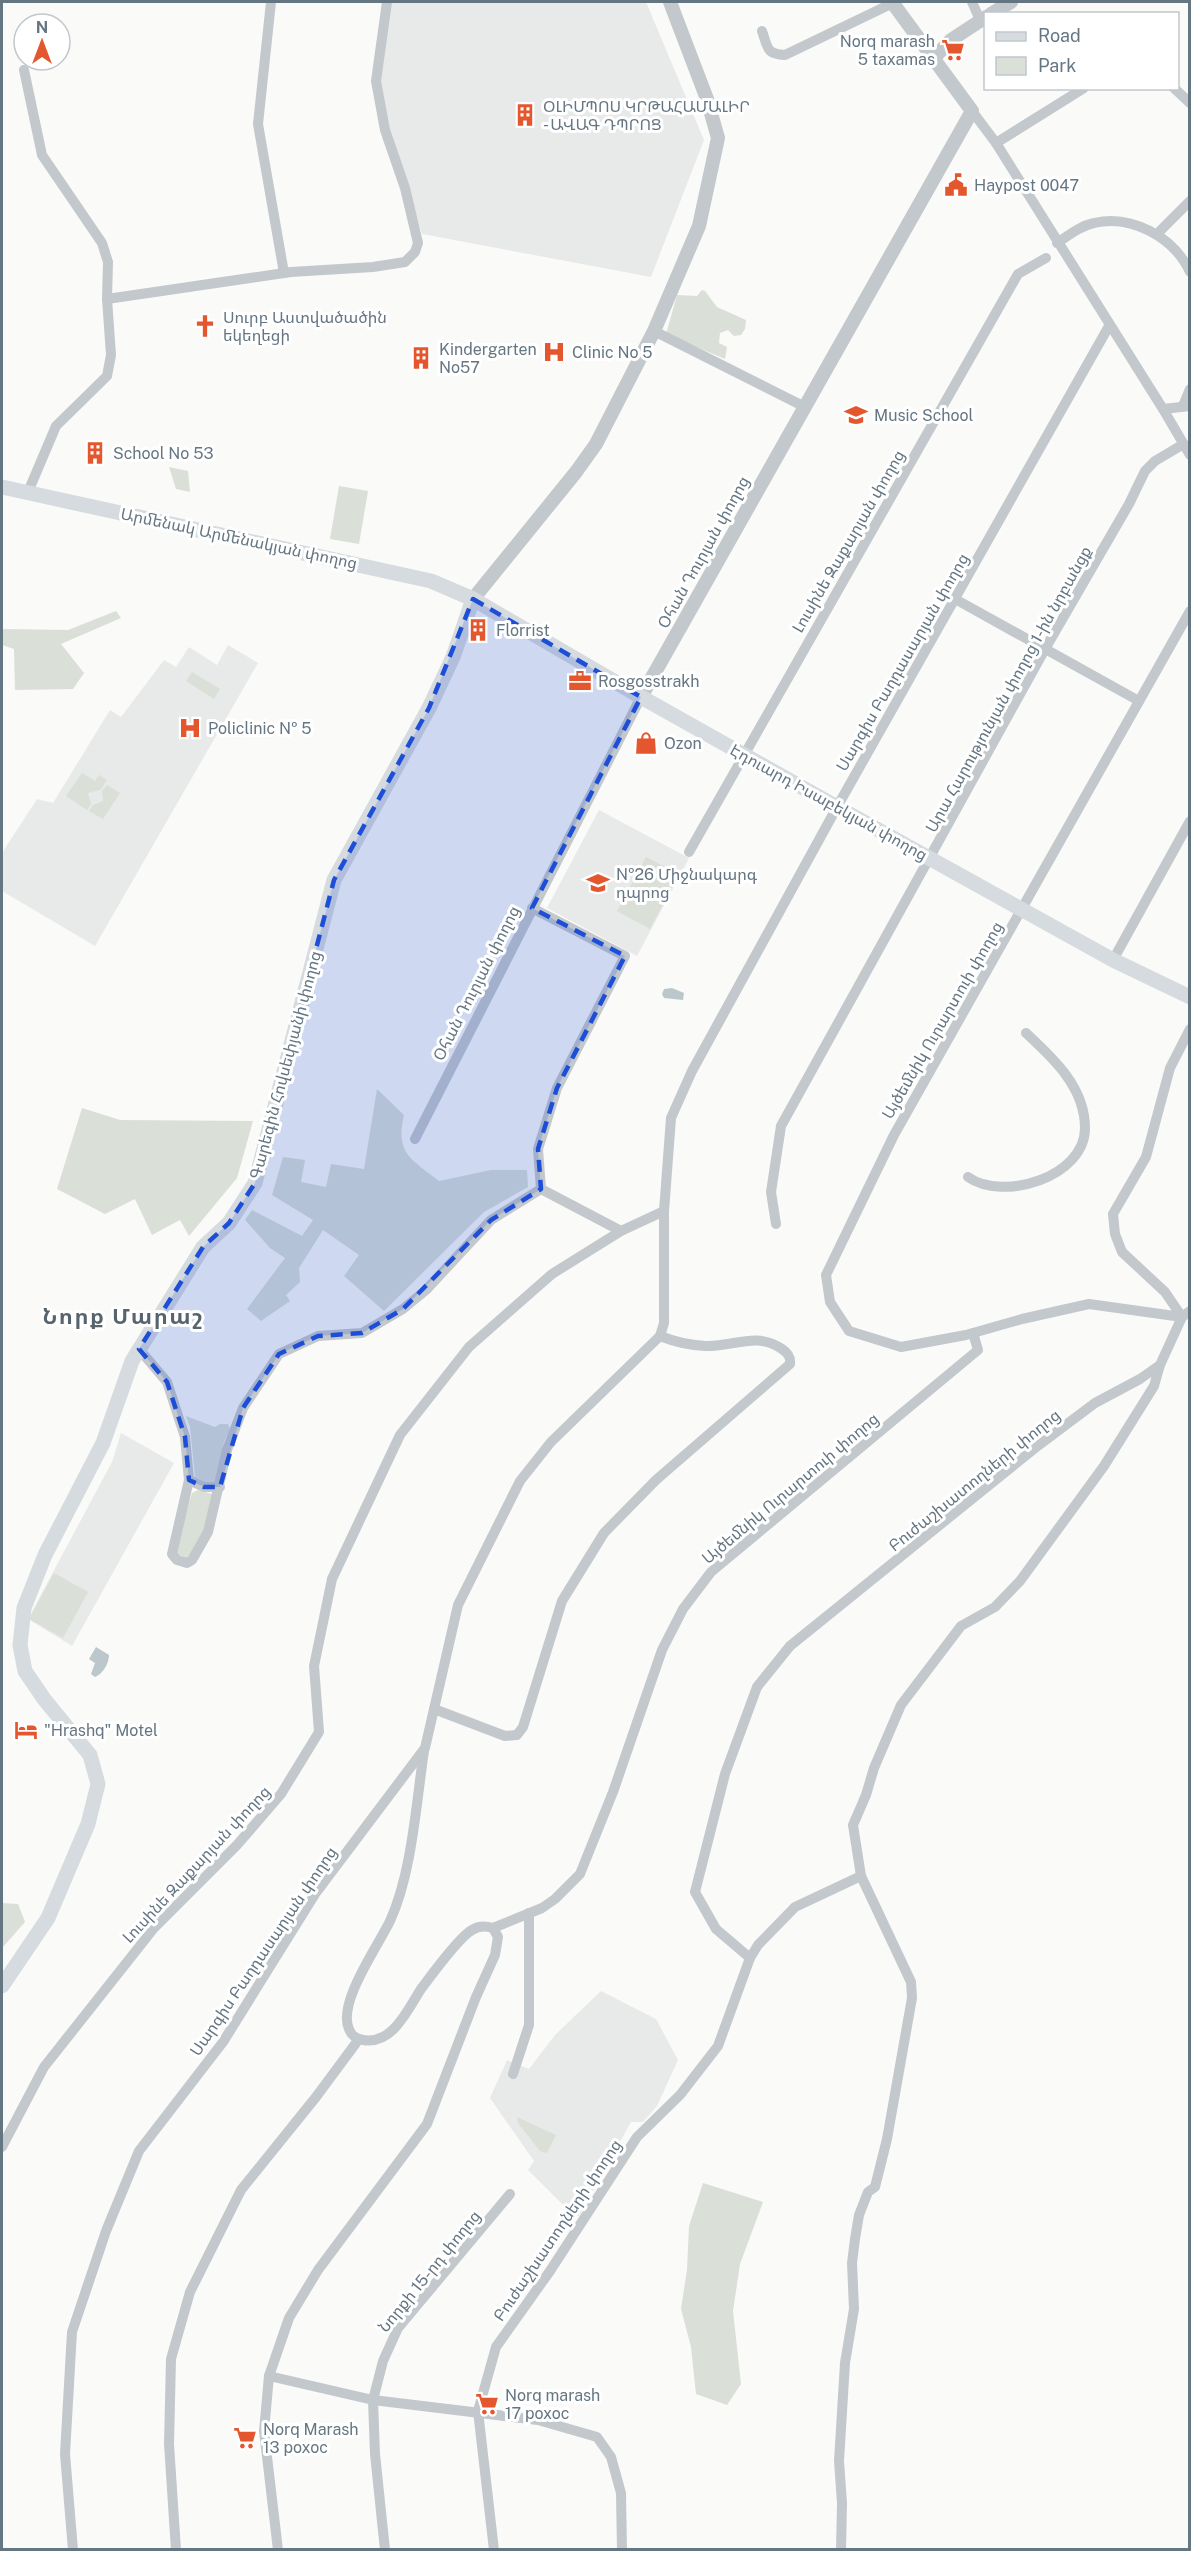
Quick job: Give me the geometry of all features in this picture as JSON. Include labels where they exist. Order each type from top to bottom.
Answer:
[{"type":"main road","name":"Արմենակ Արմենակյան փողոց","points":[[2,487],[420,578],[473,599]]},
{"type":"main road","name":"Էդուարդ Իսաբեկյան փողոց","points":[[473,599],[837,807],[1023,908],[1113,960],[1190,998]]},
{"type":"main road","name":"Գարեգին Հովսեփյանի փողոց","points":[[2,1986],[48,1918],[88,1824],[98,1784],[90,1755],[44,1699],[25,1671],[20,1645],[21,1619],[45,1555],[103,1443],[132,1361],[203,1246],[229,1223],[255,1183],[334,880],[429,708],[453,657],[473,599]]},
{"type":"street","points":[[271,2],[258,124],[284,273]]},
{"type":"street","points":[[106,299],[284,273],[373,267],[405,262],[415,252],[418,243],[405,188],[379,108],[376,81],[387,2]]},
{"type":"street","name":"Գարեգին Հովսեփյանի փողոց","points":[[473,599],[596,444],[654,331],[699,226],[718,138],[707,99],[670,2]]},
{"type":"street","points":[[762,31],[769,51],[785,55],[892,2],[996,143],[1190,455]]},
{"type":"street","points":[[972,2],[984,15]]},
{"type":"street","points":[[994,12],[1011,2]]},
{"type":"street","points":[[933,59],[951,40],[984,18]]},
{"type":"street","points":[[24,72],[42,155],[102,243],[108,262],[106,299],[111,356],[107,376],[56,426],[28,492]]},
{"type":"street","points":[[996,143],[1081,90]]},
{"type":"street","points":[[1175,90],[1190,103]]},
{"type":"street","name":"Օհան Դուրյան փողոց","points":[[415,1139],[641,697],[972,111]]},
{"type":"street","points":[[1157,234],[1190,201]]},
{"type":"street","points":[[1057,243],[1080,228],[1105,221],[1129,223],[1157,234],[1184,261],[1190,272]]},
{"type":"street","name":"Լուսինե Զաքարյան փողոց","points":[[689,852],[1018,274],[1046,258]]},
{"type":"street","name":"Սարգիս Բաղդասարյան փողոց","points":[[73,2550],[65,2454],[72,2332],[106,2231],[139,2151],[224,2042],[315,1894],[425,1748],[458,1605],[520,1481],[551,1442],[660,1336],[664,1323],[664,1211],[671,1118],[692,1071],[837,807],[1109,326]]},
{"type":"street","points":[[654,331],[805,406]]},
{"type":"street","points":[[1163,409],[1186,406],[1190,389]]},
{"type":"street","name":"Արա Հարությունյան փողոց 1-ին նրբանցք","points":[[776,1224],[771,1192],[781,1126],[1129,504],[1145,471],[1155,461],[1182,445]]},
{"type":"street","points":[[955,599],[1139,701]]},
{"type":"street","name":"Այծեմնիկ Ուրարտուի փողոց","points":[[359,2039],[374,2040],[393,2029],[466,1935],[480,1927],[493,1928],[529,1913],[555,1899],[580,1874],[613,1792],[662,1650],[683,1609],[711,1572],[978,1350],[973,1333],[901,1347],[849,1331],[830,1302],[826,1275],[894,1135],[1190,611]]},
{"type":"street","points":[[1113,960],[1190,821]]},
{"type":"street","points":[[532,908],[625,956],[557,1088],[538,1149],[541,1189]]},
{"type":"street","points":[[1186,1314],[1122,1252],[1115,1234],[1113,1214],[1146,1157],[1170,1068],[1190,1029]]},
{"type":"street","points":[[968,1177],[977,1184],[997,1188],[1026,1184],[1063,1168],[1083,1142],[1085,1128],[1083,1113],[1070,1080],[1061,1067],[1026,1033]]},
{"type":"street","points":[[139,1349],[167,1382],[185,1437],[189,1480],[172,1551],[173,1558],[187,1563],[192,1560],[208,1532],[227,1450],[243,1408],[279,1354],[318,1336],[362,1333],[403,1309],[426,1290],[491,1220],[541,1189]]},
{"type":"street","points":[[541,1189],[621,1231]]},
{"type":"street","name":"Լուսինե Զաքարյան փողոց","points":[[2,2147],[44,2067],[154,1928],[237,1845],[281,1794],[319,1732],[314,1666],[332,1580],[400,1435],[469,1347],[552,1274],[621,1231],[664,1211]]},
{"type":"street","points":[[973,1333],[1089,1304],[1186,1314]]},
{"type":"street","points":[[840,2550],[842,2502],[839,2461],[845,2363],[854,2309],[852,2264],[855,2239],[859,2215],[868,2192],[875,2187],[887,2139],[912,1998],[911,1982],[861,1876],[853,1825],[901,1705],[961,1626],[995,1607],[1020,1581],[1104,1466],[1154,1386],[1160,1365],[1186,1314]]},
{"type":"street","points":[[434,1709],[505,1736],[517,1735],[523,1727],[562,1601],[604,1533],[656,1480],[787,1368],[790,1360],[785,1351],[764,1340],[753,1339],[735,1344],[706,1346],[678,1343],[660,1336]]},
{"type":"street","name":"Բուժաշխատողների փողոց","points":[[750,1958],[716,1929],[695,1892],[725,1774],[757,1688],[790,1646],[1035,1448],[1095,1403],[1140,1379],[1160,1365]]},
{"type":"street","points":[[189,1480],[204,1487],[220,1487]]},
{"type":"street","points":[[176,2550],[169,2444],[171,2359],[190,2292],[241,2190],[316,2097],[359,2039],[351,2034],[348,2028],[347,2008],[391,1919],[404,1883],[425,1748]]},
{"type":"street","name":"Բուժաշխատողների փողոց","points":[[494,2550],[478,2411],[496,2347],[550,2271],[637,2137],[680,2095],[718,2046],[750,1958],[758,1945],[795,1907],[861,1876]]},
{"type":"street","points":[[513,2074],[529,2025],[529,1913]]},
{"type":"street","points":[[278,2550],[264,2431],[270,2376],[289,2318],[318,2270],[427,2124],[476,1997],[495,1955],[498,1941],[493,1928]]},
{"type":"street","name":"Նորքի 15-րդ փողոց","points":[[385,2550],[375,2454],[373,2400],[389,2344],[398,2328],[510,2194]]},
{"type":"street","points":[[270,2376],[373,2400],[538,2420],[597,2437],[611,2457],[621,2493],[622,2550]]},
{"type":"highlighted area","points":[[473,599],[641,697],[532,908],[625,956],[557,1088],[538,1149],[541,1189],[491,1220],[403,1309],[362,1333],[318,1336],[279,1354],[243,1408],[220,1487],[204,1487],[189,1480],[185,1437],[167,1382],[139,1349],[203,1247],[229,1223],[255,1183],[334,880],[429,708]]},
{"type":"shaded area","points":[[391,2],[646,2],[704,140],[651,277],[422,234],[377,91]]},
{"type":"shaded area","points":[[228,645],[258,663],[95,946],[2,891],[2,853],[37,799],[53,803],[110,710],[121,717],[164,660],[176,667],[189,647],[217,665]]},
{"type":"shaded area","points":[[599,810],[689,858],[637,956],[547,908]]},
{"type":"shaded area","points":[[672,988],[684,993],[683,1000],[664,998],[662,994],[664,989]]},
{"type":"shaded area","points":[[121,1433],[174,1463],[72,1646],[28,1619],[112,1462]]},
{"type":"shaded area","points":[[96,1647],[109,1655],[105,1668],[95,1677],[91,1674],[95,1663],[89,1659]]},
{"type":"shaded area","points":[[601,1991],[656,2019],[678,2060],[657,2106],[643,2122],[631,2122],[579,2216],[574,2216],[528,2170],[534,2161],[490,2098],[507,2060],[529,2069],[555,2035]]},
{"type":"green space","points":[[702,290],[717,307],[746,320],[745,329],[741,335],[734,336],[728,330],[720,333],[719,343],[727,347],[725,359],[666,334],[677,295],[697,296]]},
{"type":"green space","points":[[169,467],[188,471],[190,492],[176,489]]},
{"type":"green space","points":[[339,486],[368,491],[359,544],[330,539]]},
{"type":"green space","points":[[116,611],[121,618],[61,644],[84,673],[73,689],[15,690],[14,649],[2,645],[2,629],[68,630]]},
{"type":"green space","points":[[192,672],[220,689],[214,699],[186,681]]},
{"type":"green space","points":[[82,773],[95,781],[99,775],[107,780],[100,790],[88,793],[91,804],[87,810],[66,796]]},
{"type":"green space","points":[[107,785],[120,793],[103,819],[89,811],[93,805],[103,801],[102,791]]},
{"type":"green space","points":[[646,857],[679,874],[650,929],[617,911]]},
{"type":"green space","points":[[377,1089],[404,1115],[402,1139],[408,1154],[413,1161],[439,1181],[491,1170],[527,1170],[528,1187],[484,1212],[384,1311],[344,1276],[359,1255],[323,1230],[299,1268],[300,1282],[286,1295],[290,1301],[261,1321],[247,1309],[285,1258],[270,1248],[245,1220],[252,1210],[302,1236],[313,1220],[272,1195],[283,1157],[305,1160],[301,1182],[326,1187],[331,1164],[364,1169]]},
{"type":"green space","points":[[82,1108],[120,1120],[253,1121],[237,1178],[189,1236],[180,1220],[152,1235],[135,1199],[105,1214],[57,1189]]},
{"type":"green space","points":[[186,1416],[215,1427],[228,1424],[230,1429],[224,1442],[216,1483],[208,1484],[195,1477],[190,1427]]},
{"type":"green space","points":[[198,1490],[212,1494],[202,1537],[193,1552],[186,1558],[176,1554],[176,1544],[192,1493]]},
{"type":"green space","points":[[54,1573],[88,1592],[63,1638],[29,1619]]},
{"type":"green space","points":[[2,1903],[18,1904],[25,1922],[2,1948]]},
{"type":"green space","points":[[517,2117],[556,2135],[547,2153],[540,2151],[518,2123]]},
{"type":"green space","points":[[703,2183],[763,2202],[740,2264],[733,2311],[741,2384],[727,2405],[696,2394],[691,2347],[681,2309],[687,2270],[689,2226]]},
{"type":"place","name":"Norq marash 5 taxamas","points":[[953,50]]},
{"type":"place","name":"ՕԼԻՄՊՈՍ ԿՐԹԱՀԱՄԱԼԻՐ - ԱՎԱԳ ԴՊՐՈՑ","points":[[525,115]]},
{"type":"place","name":"Haypost 0047","points":[[956,185]]},
{"type":"place","name":"Սուրբ Աստվածածին եկեղեցի","points":[[205,326]]},
{"type":"place","name":"Clinic No 5","points":[[554,352]]},
{"type":"place","name":"Kindergarten No57","points":[[421,358]]},
{"type":"place","name":"Music School","points":[[856,415]]},
{"type":"place","name":"School No 53","points":[[95,453]]},
{"type":"place","name":"Florrist","points":[[478,630]]},
{"type":"place","name":"Rosgosstrakh","points":[[580,681]]},
{"type":"place","name":"Policlinic № 5","points":[[190,728]]},
{"type":"place","name":"Ozon","points":[[646,743]]},
{"type":"place","name":"№26 Միջնակարգ դպրոց","points":[[598,883]]},
{"type":"place","name":"\"Hrashq\" Motel","points":[[26,1730]]},
{"type":"place","name":"Norq marash 17 poxoc","points":[[487,2404]]},
{"type":"place","name":"Norq Marash 13 poxoc","points":[[245,2438]]},
{"type":"district","name":"Նորք Մարաշ","points":[[123,1316]]}]
